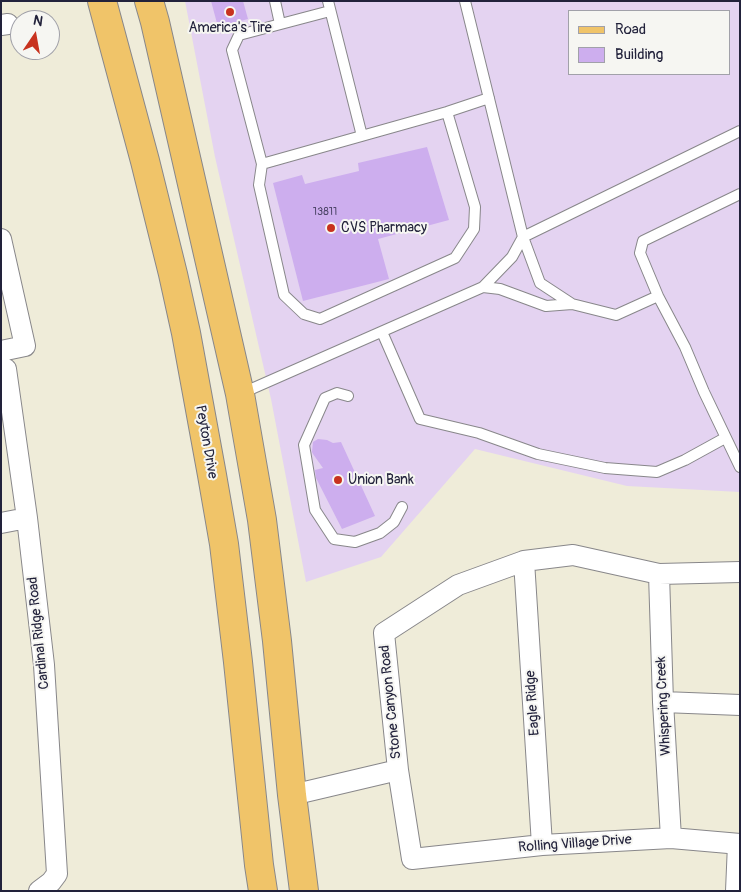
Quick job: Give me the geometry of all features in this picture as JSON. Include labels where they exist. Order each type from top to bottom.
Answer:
[{"type":"main road","name":"Peyton Drive","points":[[102,1],[173,274],[212,475],[224,544],[263,891]]},
{"type":"main road","points":[[149,1],[240,394],[262,520],[304,891]]},
{"type":"street","points":[[1,239],[5,274],[25,346],[3,360]]},
{"type":"street","name":"Cardinal Ridge Road","points":[[3,360],[27,518],[44,664],[56,874],[51,882],[39,891]]},
{"type":"street","points":[[1,523],[27,518]]},
{"type":"street","points":[[524,561],[573,555],[659,574],[740,572]]},
{"type":"street","name":"Stone Canyon Road","points":[[412,859],[398,770],[384,633],[458,585],[524,561]]},
{"type":"street","name":"Eagle Ridge","points":[[524,561],[542,845]]},
{"type":"street","name":"Whispering Creek","points":[[659,574],[663,702],[671,838]]},
{"type":"street","points":[[663,702],[740,705]]},
{"type":"street","name":"Stone Canyon Road","points":[[292,795],[398,770]]},
{"type":"street","name":"Rolling Village Drive","points":[[412,859],[542,845],[671,838],[739,844],[736,891]]},
{"type":"lane","points":[[275,1],[280,24]]},
{"type":"lane","points":[[465,1],[523,237],[540,283],[572,304]]},
{"type":"lane","points":[[362,136],[329,6],[280,24],[239,35],[232,50],[262,164],[259,185],[284,295],[304,314],[320,319],[454,258],[474,229],[475,207],[447,112]]},
{"type":"lane","points":[[262,164],[447,112],[489,98]]},
{"type":"lane","points":[[240,394],[483,287],[512,257],[523,237],[740,130]]},
{"type":"lane","points":[[740,194],[643,241],[640,253],[658,296],[685,347],[725,438],[740,467]]},
{"type":"lane","points":[[483,287],[500,288],[546,306],[572,304],[616,315],[658,296]]},
{"type":"lane","points":[[382,332],[420,419],[479,433],[538,454],[605,468],[657,472],[685,460],[725,438]]},
{"type":"lane","points":[[348,396],[337,393],[325,398],[304,445],[315,510],[334,539],[355,542],[380,533],[394,522],[402,507]]},
{"type":"shaded area","points":[[185,1],[740,1],[740,492],[627,486],[475,449],[381,557],[306,582],[271,399],[215,157]]},
{"type":"building","name":"America's Tire","points":[[211,1],[243,1],[248,19],[218,27]]},
{"type":"building","name":"CVS Pharmacy","points":[[427,147],[449,220],[378,239],[389,279],[303,301],[273,183],[302,175],[305,184],[359,171],[358,163]]},
{"type":"building","name":"Union Bank","points":[[318,439],[333,443],[341,442],[375,516],[342,529],[316,478],[315,470],[323,468],[312,452],[313,442]]},
{"type":"place","name":"America's Tire","points":[[230,12]]},
{"type":"place","name":"CVS Pharmacy","points":[[331,228]]},
{"type":"place","name":"Union Bank","points":[[338,480]]}]
